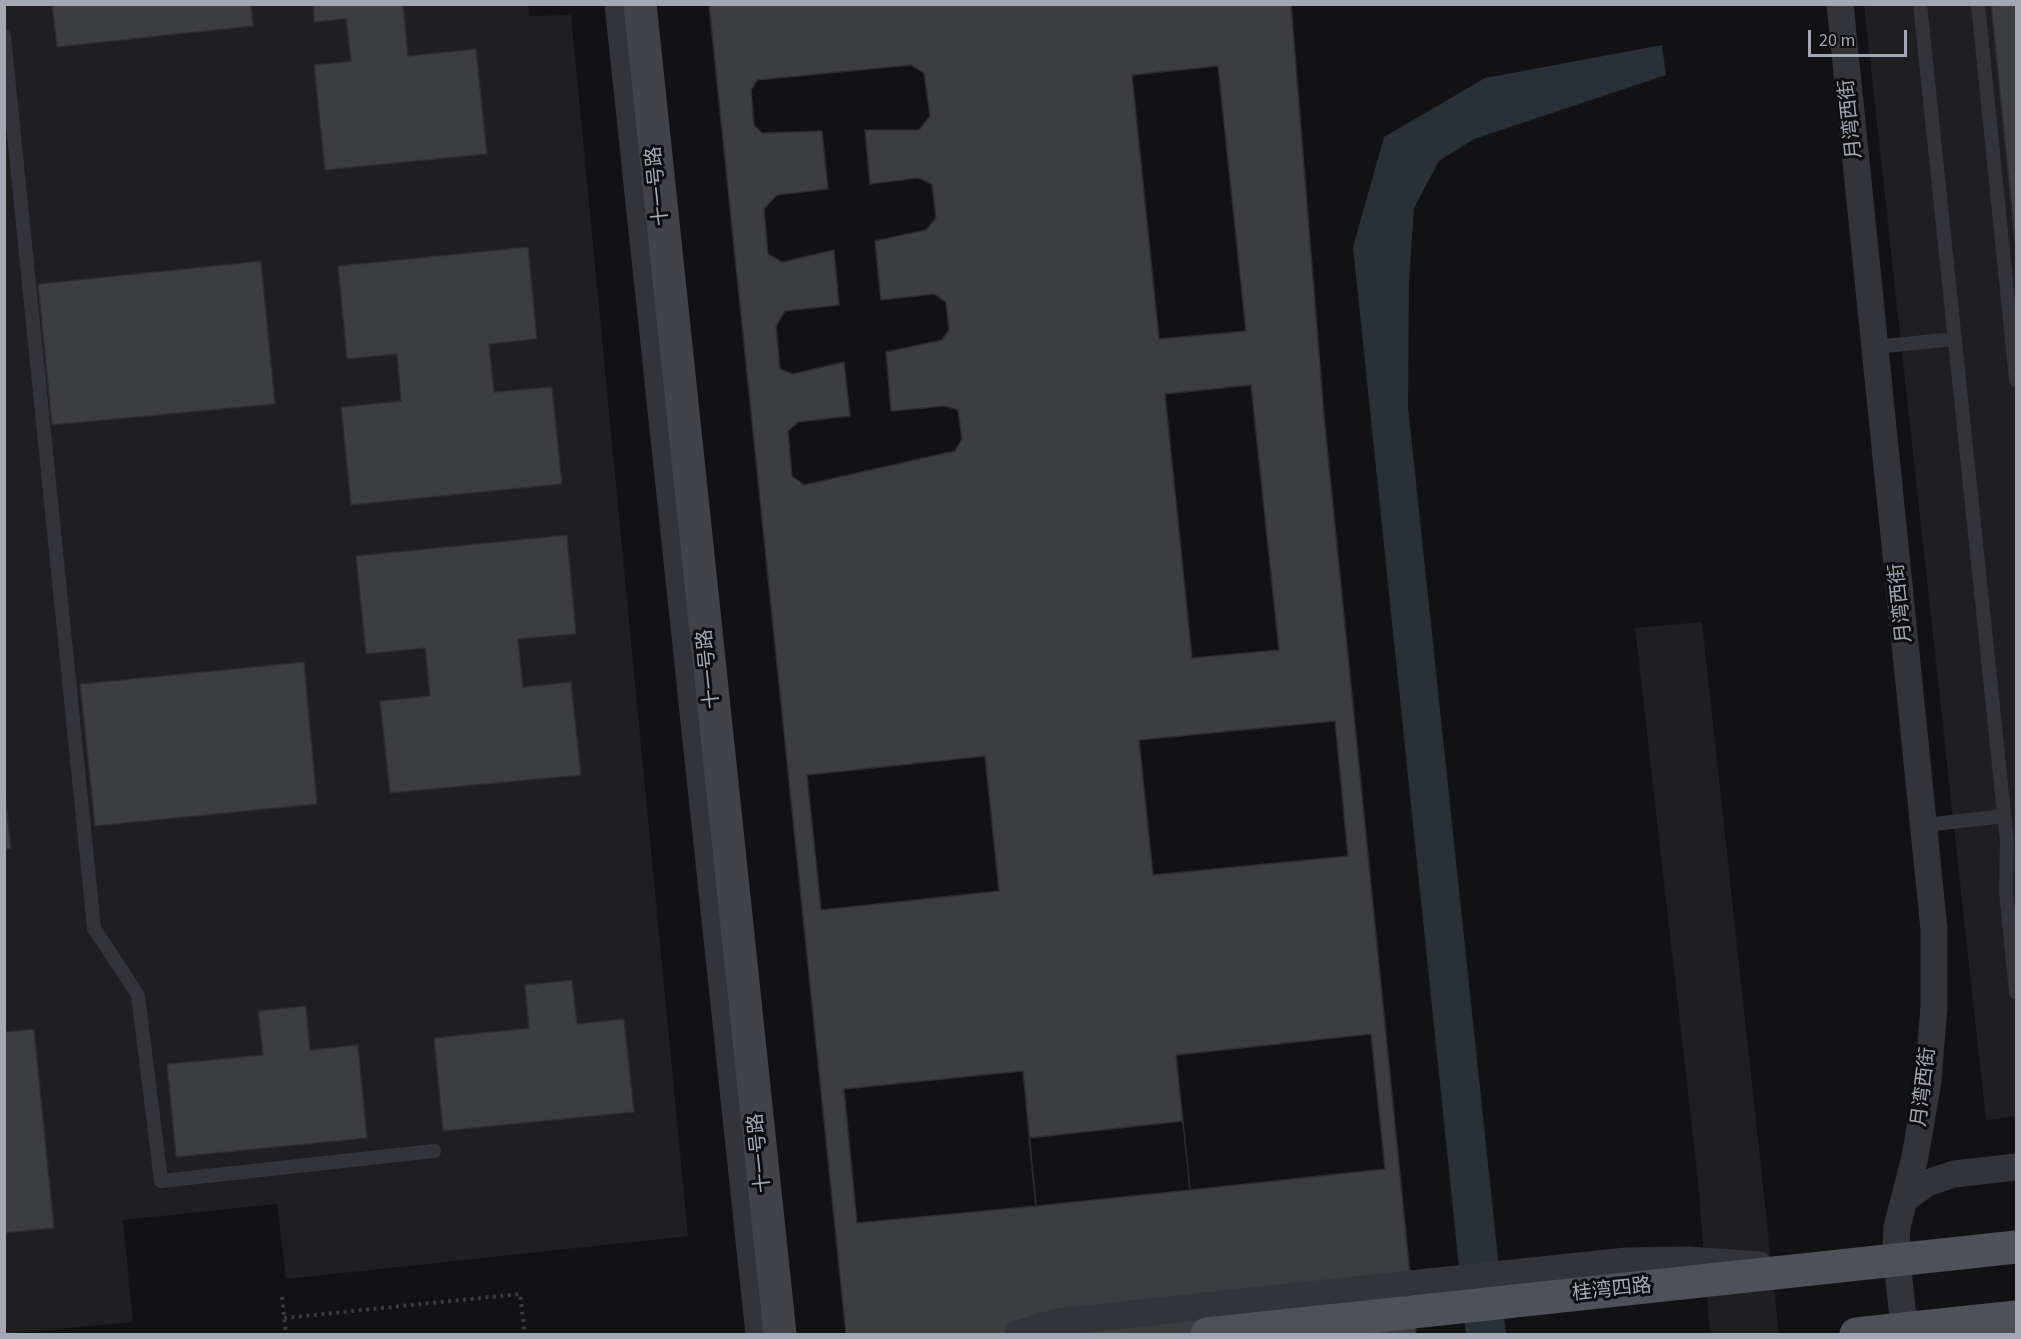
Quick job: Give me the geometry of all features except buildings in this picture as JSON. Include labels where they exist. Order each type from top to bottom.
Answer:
[{"type":"main road","name":"桂湾四路","points":[[1207,1335],[1412,1298],[1817,1269],[2016,1247]]},
{"type":"main road","points":[[1856,1335],[2016,1317]]},
{"type":"street","points":[[618,4],[759,1335]]},
{"type":"street","name":"十一号路","points":[[640,4],[780,1335]]},
{"type":"street","name":"月湾西街","points":[[1840,4],[1934,929],[1934,1006],[1928,1081],[1896,1249],[1902,1309],[1909,1335]]},
{"type":"street","points":[[1904,1200],[1927,1183],[1954,1174],[2016,1167]]},
{"type":"street","points":[[1018,1335],[1058,1322],[1412,1298]]},
{"type":"lane","points":[[1920,4],[2004,816],[2012,841],[2006,891],[2016,992]]},
{"type":"lane","points":[[1978,4],[2016,380]]},
{"type":"lane","points":[[4,36],[94,928],[138,995],[161,1181],[434,1151]]},
{"type":"lane","points":[[1875,347],[1954,339]]},
{"type":"lane","points":[[1925,825],[2004,816]]},
{"type":"path","points":[[284,1318],[520,1294],[525,1335]]},
{"type":"path","points":[[282,1297],[286,1335]]},
{"type":"shaded area","points":[[528,4],[529,16],[571,15],[688,1236],[286,1279],[277,1204],[123,1220],[133,1322],[5,1334],[5,5]]},
{"type":"shaded area","points":[[1864,5],[2016,5],[2016,1116],[1986,1120]]},
{"type":"shaded area","points":[[1662,45],[1666,75],[1474,139],[1439,161],[1414,208],[1409,282],[1408,407],[1506,1334],[1466,1334],[1353,247],[1384,137],[1485,78]]},
{"type":"shaded area","points":[[1702,622],[1779,1334],[1710,1334],[1698,1180],[1635,628]]}]
